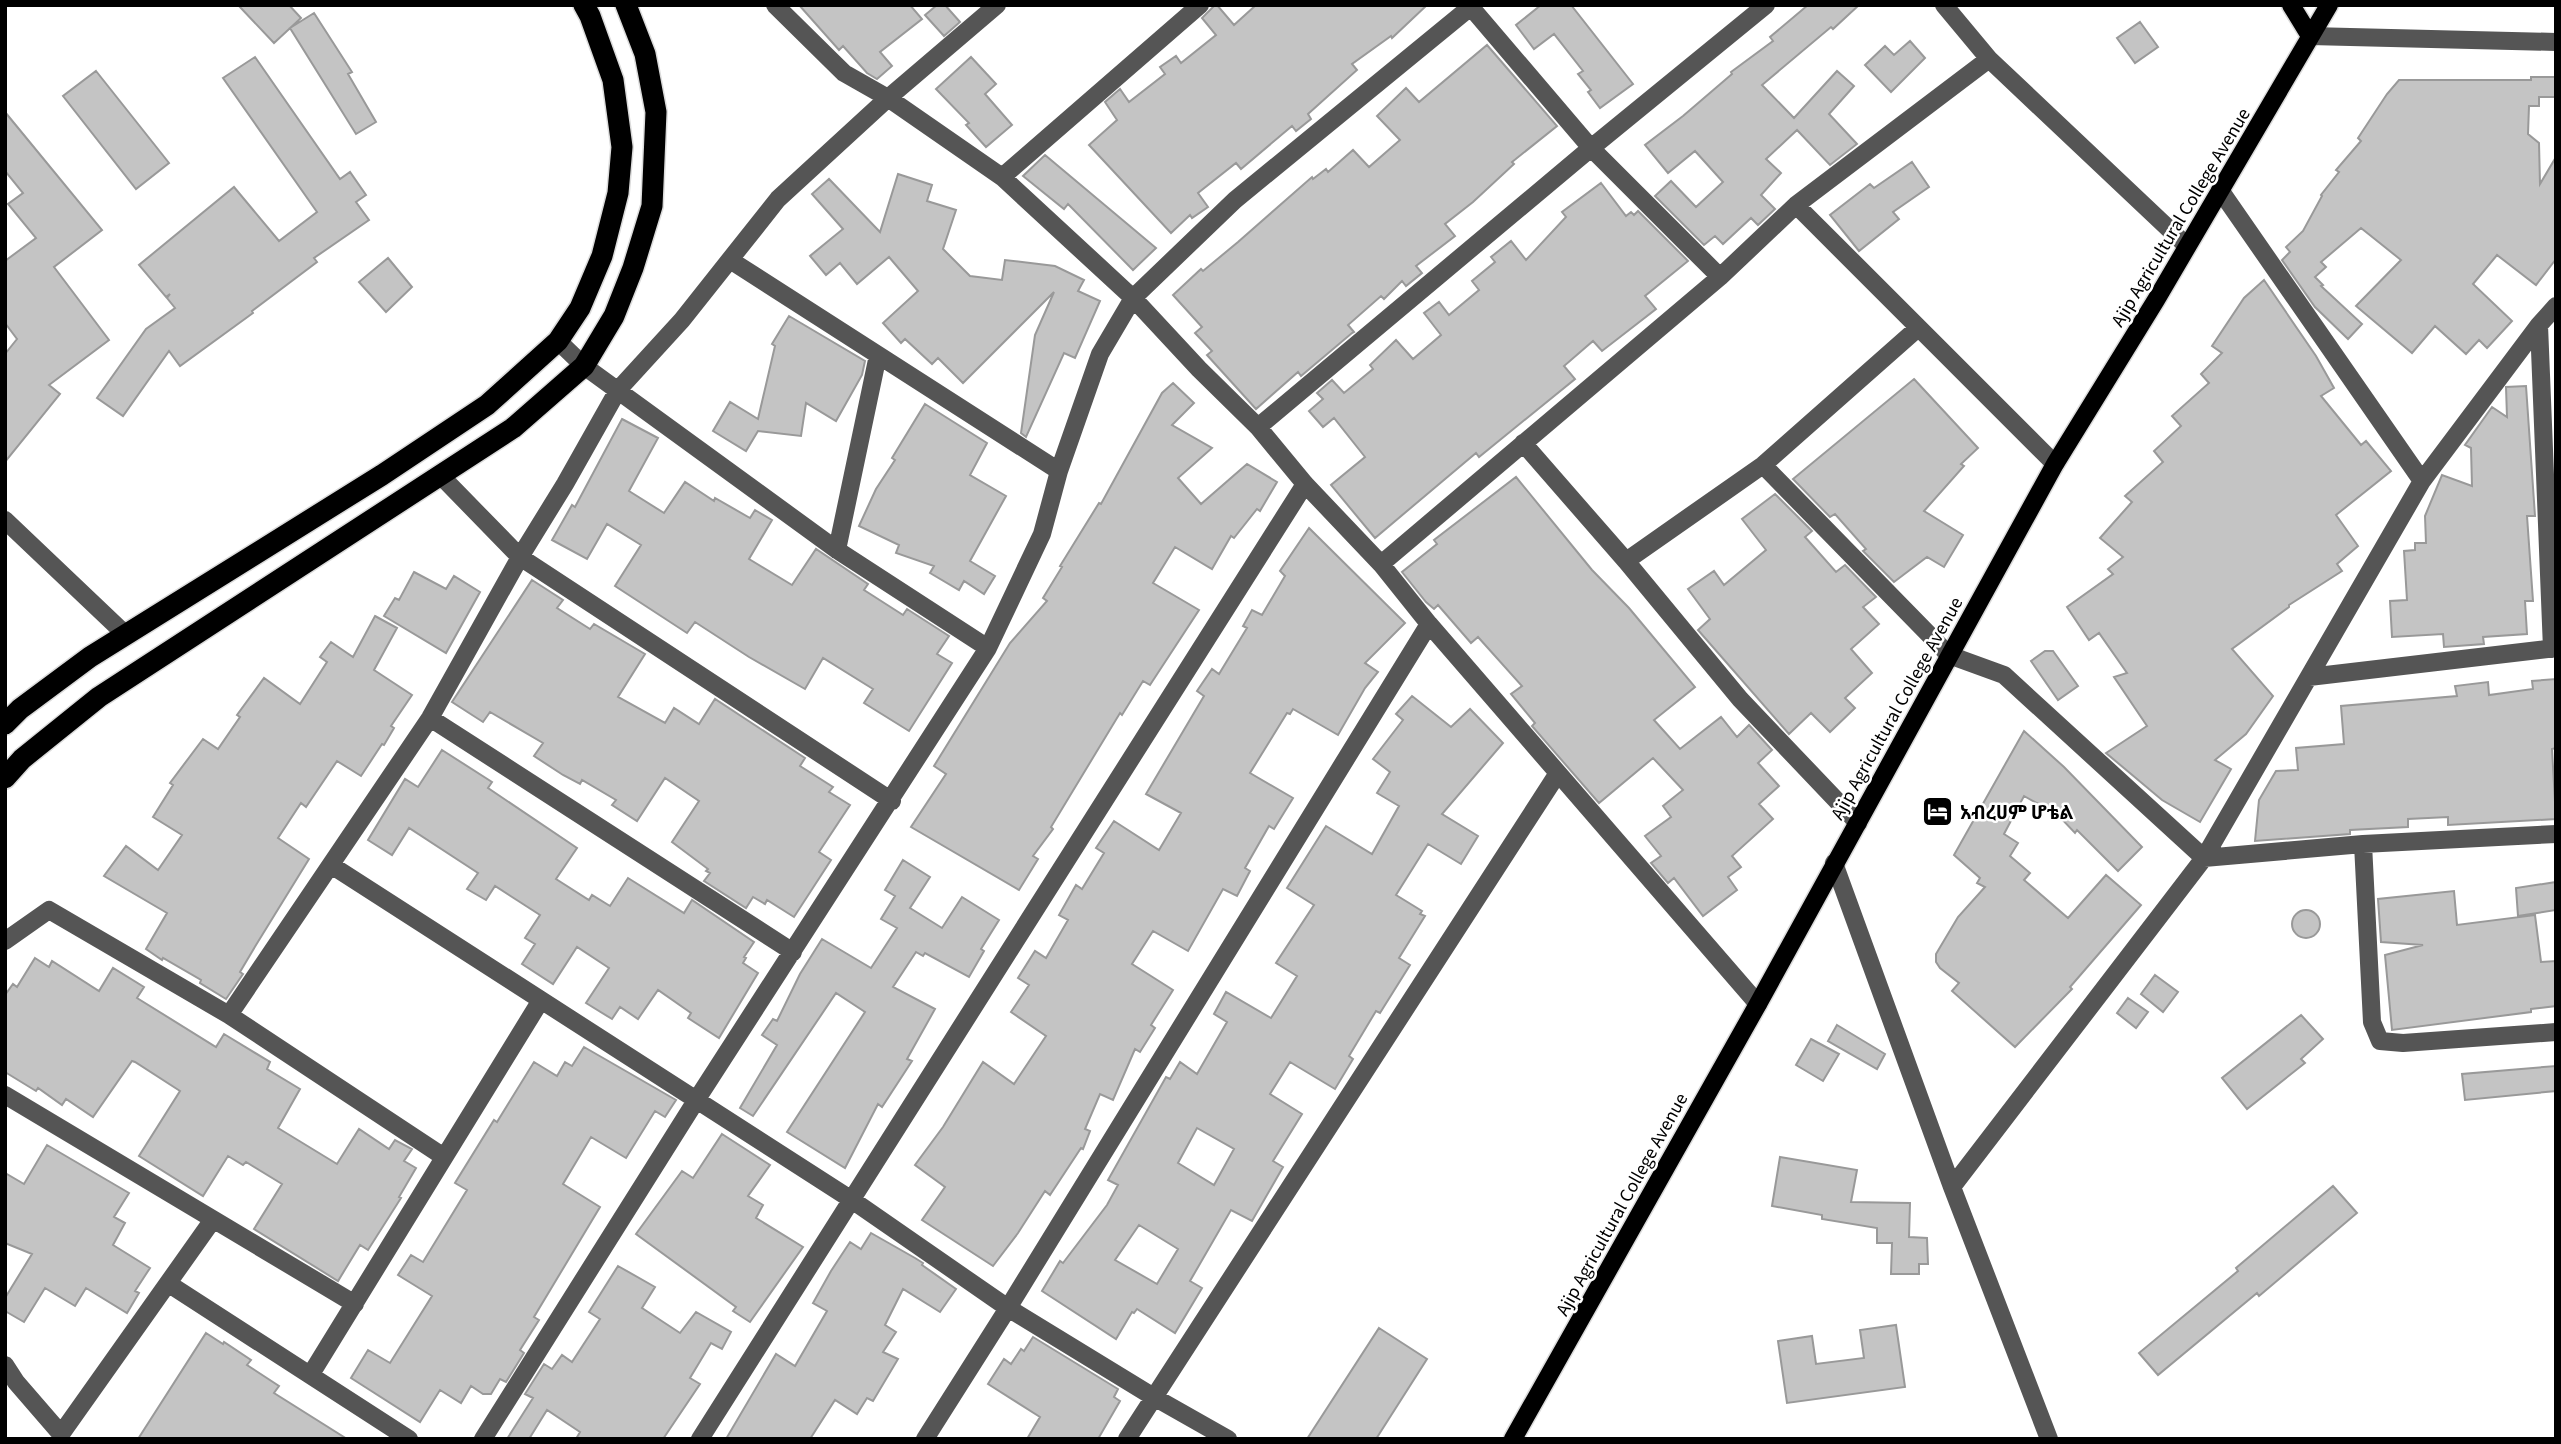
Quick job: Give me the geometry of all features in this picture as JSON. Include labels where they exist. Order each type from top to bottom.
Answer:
[{"type":"highway","points":[[5,724],[20,709],[90,657],[382,475],[487,405],[558,341],[580,308],[602,257],[618,193],[622,147],[612,80],[584,5]]},
{"type":"highway","points":[[5,778],[22,759],[99,697],[513,428],[584,366],[614,316],[633,268],[652,206],[656,113],[645,54],[626,5]]},
{"type":"main road","points":[[2291,5],[2310,37]]},
{"type":"main road","name":"Ajip Agricultural College Avenue","points":[[1513,1439],[1758,1004],[2055,464],[2329,5]]},
{"type":"street","points":[[775,5],[844,73],[888,98],[1002,177],[1133,298],[1258,427],[1305,484],[1381,564],[1429,624],[1758,1004]]},
{"type":"street","points":[[229,1015],[430,718],[618,390],[682,320],[778,199],[888,98],[997,5]]},
{"type":"street","points":[[1002,177],[1200,5]]},
{"type":"street","points":[[1258,427],[1766,5]]},
{"type":"street","points":[[1944,5],[1989,59],[2187,246]]},
{"type":"street","points":[[483,1439],[988,648],[1042,534],[1059,471],[1100,354],[1133,298],[1235,200],[1471,6],[1591,148],[1720,277]]},
{"type":"street","points":[[2310,37],[2556,42]]},
{"type":"street","points":[[1381,564],[1720,277],[1796,205],[1989,59]]},
{"type":"street","points":[[2220,190],[2422,481]]},
{"type":"street","points":[[1796,205],[2055,464]]},
{"type":"street","points":[[730,260],[1059,471]]},
{"type":"street","points":[[1952,1187],[2204,858],[2422,481],[2556,306]]},
{"type":"street","points":[[2309,677],[2554,648],[2539,325]]},
{"type":"street","points":[[1626,561],[1763,465],[1918,328]]},
{"type":"street","points":[[558,341],[584,366],[837,551],[988,648]]},
{"type":"street","points":[[837,551],[878,355]]},
{"type":"street","points":[[1523,443],[1626,561],[1740,699],[1858,823]]},
{"type":"street","points":[[1763,465],[1949,655],[2004,675],[2204,858],[2363,844],[2556,834]]},
{"type":"street","points":[[441,476],[520,557],[892,801]]},
{"type":"street","points":[[700,1439],[1305,484]]},
{"type":"street","points":[[5,520],[126,635]]},
{"type":"street","points":[[925,1439],[1429,624]]},
{"type":"street","points":[[430,718],[793,953]]},
{"type":"street","points":[[1127,1439],[1152,1396],[1558,773]]},
{"type":"street","points":[[2363,844],[2372,1022],[2380,1041],[2403,1043],[2556,1032]]},
{"type":"street","points":[[1834,863],[1952,1187],[2049,1439]]},
{"type":"street","points":[[331,865],[698,1099],[852,1200],[1008,1308],[1228,1439]]},
{"type":"street","points":[[5,941],[49,911],[229,1015],[444,1157]]},
{"type":"street","points":[[311,1374],[541,1000]]},
{"type":"street","points":[[5,1095],[355,1304]]},
{"type":"street","points":[[5,1365],[62,1437],[212,1221]]},
{"type":"street","points":[[169,1284],[409,1439]]},
{"type":"building","points":[[238,5],[289,5],[301,18],[274,43]]},
{"type":"building","points":[[799,5],[910,5],[922,19],[880,52],[892,66],[877,79],[867,73],[843,46],[839,50]]},
{"type":"building","points":[[937,5],[945,5],[960,22],[944,36],[925,15]]},
{"type":"building","points":[[1215,5],[1234,25],[1256,5],[1427,5],[1392,38],[1391,36],[1352,64],[1357,70],[1308,114],[1311,119],[1296,131],[1292,126],[1241,169],[1236,163],[1198,193],[1208,207],[1192,218],[1190,215],[1171,233],[1089,145],[1117,120],[1105,102],[1120,89],[1129,102],[1165,74],[1160,67],[1176,56],[1181,63],[1216,35],[1202,18]]},
{"type":"building","points":[[1541,5],[1571,5],[1633,84],[1600,108],[1588,92],[1591,90],[1578,74],[1583,71],[1554,34],[1534,49],[1516,25]]},
{"type":"building","points":[[1808,5],[1859,5],[1762,85],[1794,118],[1837,71],[1854,86],[1829,114],[1857,144],[1830,165],[1797,130],[1766,159],[1781,173],[1761,195],[1775,209],[1758,225],[1751,218],[1723,244],[1715,236],[1704,245],[1655,196],[1671,181],[1696,207],[1723,182],[1695,151],[1668,173],[1645,145],[1683,116],[1732,74],[1731,72],[1773,41],[1770,37]]},
{"type":"building","points":[[314,13],[352,72],[348,74],[376,122],[356,134],[290,28]]},
{"type":"building","points":[[2140,22],[2158,47],[2135,63],[2117,38]]},
{"type":"building","points":[[1910,41],[1925,58],[1891,92],[1865,65],[1885,46],[1894,55]]},
{"type":"building","points":[[1487,45],[1557,126],[1512,162],[1514,164],[1473,202],[1445,224],[1455,236],[1416,266],[1422,273],[1406,286],[1402,281],[1384,299],[1381,296],[1348,325],[1354,332],[1301,376],[1298,372],[1256,409],[1207,355],[1212,351],[1195,333],[1202,327],[1173,295],[1312,177],[1313,179],[1326,169],[1328,172],[1353,150],[1369,167],[1400,140],[1377,116],[1406,88],[1419,102]]},
{"type":"building","points":[[255,57],[340,179],[350,172],[366,195],[356,202],[369,220],[314,258],[317,262],[180,366],[169,351],[123,416],[97,398],[146,329],[175,308],[167,298],[170,294],[166,297],[139,265],[234,187],[279,241],[317,212],[223,78]]},
{"type":"building","points":[[971,57],[996,84],[985,94],[1012,125],[986,147],[966,125],[969,123],[936,89]]},
{"type":"building","points":[[96,71],[169,163],[136,189],[63,96]]},
{"type":"building","points":[[2531,77],[2556,77],[2556,97],[2539,97],[2539,106],[2529,106],[2528,134],[2539,143],[2540,184],[2556,157],[2556,259],[2536,285],[2497,255],[2473,284],[2512,321],[2487,348],[2479,340],[2466,354],[2435,326],[2412,353],[2356,306],[2401,260],[2361,228],[2321,262],[2326,267],[2315,277],[2323,285],[2321,286],[2362,324],[2348,339],[2315,307],[2282,260],[2290,252],[2286,247],[2303,231],[2321,195],[2339,172],[2336,170],[2361,141],[2358,138],[2387,94],[2399,80],[2531,80]]},
{"type":"building","points":[[5,112],[102,230],[54,267],[109,340],[49,385],[60,394],[5,462],[5,354],[17,339],[5,323],[5,261],[36,238],[8,204],[23,193],[5,171]]},
{"type":"building","points":[[1045,155],[1156,248],[1133,270],[1068,204],[1064,209],[1023,176]]},
{"type":"building","points":[[1912,162],[1929,187],[1893,212],[1899,219],[1859,251],[1830,215],[1870,184],[1874,188]]},
{"type":"building","points":[[898,174],[932,185],[927,201],[956,210],[943,249],[970,276],[1002,280],[1005,260],[1055,266],[1084,280],[1078,291],[1100,301],[1075,358],[1064,353],[1026,437],[1021,433],[1035,335],[1054,292],[963,383],[938,358],[932,364],[905,339],[901,343],[883,323],[918,291],[889,257],[857,284],[840,263],[826,275],[810,256],[843,229],[812,194],[829,179],[880,232]]},
{"type":"building","points":[[1601,183],[1626,216],[1631,212],[1634,215],[1638,211],[1688,261],[1645,296],[1656,309],[1602,351],[1593,341],[1564,366],[1575,379],[1479,457],[1476,453],[1375,538],[1331,485],[1365,457],[1334,418],[1323,427],[1309,411],[1323,399],[1317,393],[1332,380],[1344,393],[1373,369],[1370,365],[1396,340],[1413,359],[1441,335],[1424,313],[1439,302],[1449,315],[1479,290],[1472,281],[1495,262],[1491,257],[1511,241],[1526,260],[1566,217],[1562,212]]},
{"type":"building","points":[[388,258],[412,287],[386,312],[359,282]]},
{"type":"building","points":[[2264,280],[2316,356],[2334,388],[2321,396],[2361,445],[2366,441],[2391,471],[2336,515],[2358,546],[2337,564],[2342,571],[2289,605],[2232,649],[2273,696],[2246,734],[2215,760],[2231,769],[2200,822],[2162,800],[2106,753],[2147,726],[2114,677],[2127,673],[2099,633],[2089,640],[2067,607],[2113,574],[2108,569],[2123,557],[2100,538],[2132,502],[2125,496],[2163,462],[2154,451],[2181,426],[2172,416],[2209,383],[2201,374],[2222,353],[2212,346],[2244,298]]},
{"type":"building","points":[[789,316],[865,361],[862,375],[836,421],[806,403],[801,436],[758,431],[746,451],[713,431],[730,402],[758,419],[775,346],[772,344]]},
{"type":"building","points":[[1914,379],[1978,448],[1961,464],[1964,466],[1924,511],[1963,535],[1944,567],[1927,557],[1894,582],[1863,551],[1866,549],[1835,514],[1830,517],[1793,479]]},
{"type":"building","points":[[1173,383],[1194,403],[1172,425],[1212,448],[1178,478],[1201,504],[1247,464],[1277,482],[1260,511],[1257,509],[1234,538],[1231,536],[1212,569],[1175,547],[1153,583],[1199,610],[1150,685],[1143,681],[1122,715],[1120,713],[1051,827],[1053,829],[1033,856],[1038,859],[1019,890],[911,827],[946,774],[934,766],[1010,643],[1047,601],[1043,598],[1062,567],[1060,566],[1099,503],[1101,504],[1162,393]]},
{"type":"building","points":[[2526,386],[2535,516],[2527,516],[2533,601],[2525,601],[2527,634],[2483,637],[2484,644],[2444,647],[2443,634],[2392,637],[2390,601],[2407,600],[2404,551],[2415,550],[2415,543],[2426,543],[2425,516],[2442,475],[2472,486],[2471,448],[2465,445],[2492,407],[2507,417],[2506,387]]},
{"type":"building","points":[[925,404],[987,443],[970,475],[1006,496],[970,561],[995,576],[984,594],[964,581],[959,590],[930,573],[934,566],[896,553],[899,545],[859,526],[876,489],[895,460],[892,458]]},
{"type":"building","points":[[622,419],[658,438],[629,491],[664,513],[685,482],[714,501],[715,498],[750,518],[755,510],[772,520],[749,559],[792,585],[816,549],[868,584],[864,590],[903,615],[907,609],[949,636],[937,654],[952,663],[909,731],[864,703],[873,689],[823,658],[805,689],[695,622],[687,633],[615,586],[641,545],[607,524],[587,559],[552,540],[572,505],[575,507]]},
{"type":"building","points":[[1516,477],[1592,570],[1629,608],[1695,687],[1654,720],[1680,749],[1721,717],[1737,737],[1749,725],[1772,750],[1758,763],[1779,786],[1759,804],[1773,819],[1732,856],[1741,867],[1728,877],[1737,890],[1703,916],[1674,878],[1668,883],[1651,863],[1661,856],[1645,836],[1671,817],[1663,806],[1683,790],[1653,758],[1599,803],[1532,726],[1535,723],[1511,694],[1522,686],[1478,637],[1471,643],[1438,605],[1434,609],[1426,602],[1402,572],[1437,544],[1434,540]]},
{"type":"building","points":[[1775,494],[1812,531],[1805,537],[1836,572],[1845,565],[1876,597],[1863,607],[1879,624],[1851,649],[1872,673],[1845,698],[1855,708],[1830,732],[1811,713],[1789,734],[1698,630],[1710,619],[1688,589],[1714,571],[1724,585],[1766,550],[1742,519]]},
{"type":"building","points":[[1309,528],[1405,623],[1365,663],[1378,672],[1365,688],[1338,735],[1293,709],[1290,714],[1287,713],[1250,773],[1293,798],[1274,829],[1269,826],[1245,868],[1250,871],[1237,896],[1223,889],[1188,951],[1153,931],[1132,964],[1173,990],[1151,1025],[1155,1028],[1140,1052],[1135,1049],[1113,1100],[1100,1094],[1085,1129],[1090,1131],[1083,1149],[1081,1148],[1050,1195],[1045,1191],[993,1266],[922,1220],[945,1187],[915,1165],[943,1127],[983,1062],[1014,1084],[1046,1036],[1011,1012],[1029,985],[1018,978],[1035,951],[1046,958],[1068,920],[1059,915],[1076,885],[1082,889],[1104,853],[1096,848],[1114,821],[1159,850],[1181,813],[1146,794],[1204,696],[1197,691],[1212,669],[1219,674],[1247,628],[1243,626],[1252,610],[1262,615],[1285,576],[1280,571]]},
{"type":"building","points":[[414,572],[446,589],[454,576],[480,592],[446,653],[384,616],[395,598],[399,600]]},
{"type":"building","points":[[532,580],[563,600],[557,608],[590,629],[594,624],[645,654],[618,697],[665,723],[674,708],[699,724],[715,699],[805,758],[800,766],[833,787],[829,792],[850,805],[819,852],[831,860],[794,917],[767,900],[765,904],[753,897],[746,908],[704,881],[710,873],[706,871],[708,869],[672,842],[699,801],[665,778],[637,821],[612,805],[616,800],[582,780],[580,784],[563,775],[534,756],[543,743],[490,712],[483,722],[452,702]]},
{"type":"building","points":[[375,616],[397,628],[374,670],[412,695],[391,726],[394,728],[384,745],[382,744],[361,776],[337,761],[306,807],[301,803],[278,838],[309,859],[226,999],[200,983],[201,980],[146,949],[167,913],[104,876],[126,846],[158,870],[182,835],[153,817],[173,785],[170,783],[203,739],[218,749],[240,717],[237,715],[264,678],[300,704],[327,662],[320,657],[331,642],[353,657]]},
{"type":"building","points":[[2045,651],[2053,651],[2078,686],[2058,700],[2031,661]]},
{"type":"building","points":[[2556,679],[2556,748],[2552,749],[2556,819],[2448,825],[2448,817],[2408,819],[2408,827],[2350,830],[2350,834],[2255,841],[2259,800],[2276,771],[2298,770],[2296,748],[2344,744],[2341,706],[2457,696],[2455,686],[2488,682],[2489,695],[2533,689],[2532,681]]},
{"type":"building","points":[[1412,696],[1451,727],[1470,709],[1503,743],[1442,814],[1478,836],[1461,864],[1428,844],[1396,895],[1422,911],[1420,914],[1425,916],[1399,958],[1410,965],[1380,1013],[1376,1011],[1349,1056],[1353,1059],[1335,1089],[1290,1062],[1270,1094],[1302,1114],[1273,1161],[1283,1167],[1252,1221],[1231,1210],[1190,1281],[1202,1288],[1175,1333],[1137,1309],[1132,1312],[1116,1339],[1042,1291],[1060,1261],[1063,1263],[1107,1205],[1118,1185],[1108,1180],[1166,1077],[1170,1079],[1180,1062],[1197,1074],[1227,1022],[1214,1014],[1226,992],[1271,1018],[1297,976],[1276,963],[1314,905],[1287,888],[1326,826],[1372,854],[1399,806],[1377,793],[1390,772],[1373,759],[1403,720],[1396,714]],"holes":[[[1197,1128],[1234,1149],[1214,1185],[1178,1163]],[[1139,1225],[1178,1249],[1157,1284],[1115,1260]]]},
{"type":"building","points":[[2024,731],[2064,767],[2142,847],[2118,871],[2077,830],[2075,833],[2058,815],[2024,796],[2004,834],[2018,843],[2010,856],[2030,873],[2024,880],[2068,918],[2106,875],[2141,905],[2070,987],[2072,989],[2015,1047],[1952,991],[1959,983],[1940,968],[1936,962],[1936,954],[1958,917],[1985,887],[1977,883],[1980,878],[1954,855]]},
{"type":"building","points":[[442,750],[492,782],[488,788],[577,848],[556,879],[589,900],[592,895],[610,906],[628,878],[684,913],[692,900],[754,942],[743,963],[758,973],[719,1038],[688,1018],[691,1013],[658,990],[638,1019],[620,1007],[612,1019],[586,1003],[609,968],[577,947],[553,984],[522,964],[535,944],[525,938],[540,915],[495,886],[486,900],[467,889],[478,873],[409,828],[392,855],[368,840],[405,779],[418,787]]},
{"type":"building","points":[[903,860],[930,877],[910,908],[942,928],[962,897],[999,920],[981,949],[984,951],[969,977],[925,953],[923,956],[916,952],[893,987],[935,1009],[907,1059],[912,1061],[882,1107],[878,1104],[845,1168],[787,1132],[865,1012],[836,993],[753,1116],[740,1108],[777,1045],[762,1035],[773,1019],[777,1021],[800,974],[822,939],[871,968],[897,928],[881,919],[895,896],[885,890]]},
{"type":"building","points":[[2556,882],[2556,910],[2518,916],[2516,888]]},
{"type":"building","points":[[2454,891],[2457,925],[2535,915],[2541,962],[2556,961],[2556,1006],[2531,1009],[2531,1012],[2392,1030],[2385,955],[2423,945],[2381,942],[2378,899]]},
{"type":"building","points":[[2306,910],[2316,914],[2320,924],[2316,934],[2306,938],[2296,934],[2292,924],[2296,914]]},
{"type":"building","points":[[35,958],[49,967],[52,961],[99,991],[113,968],[144,987],[137,998],[216,1047],[224,1034],[270,1062],[267,1069],[300,1089],[278,1128],[337,1164],[359,1129],[389,1149],[395,1140],[412,1149],[404,1161],[416,1168],[399,1197],[401,1198],[368,1250],[360,1245],[338,1281],[254,1229],[282,1184],[246,1162],[243,1165],[228,1156],[203,1196],[139,1156],[180,1091],[135,1062],[132,1061],[93,1117],[66,1099],[62,1105],[38,1088],[36,1091],[5,1072],[5,995],[13,984],[17,987]]},
{"type":"building","points":[[2155,975],[2178,992],[2163,1012],[2141,994]]},
{"type":"building","points":[[2128,998],[2148,1012],[2136,1028],[2117,1013]]},
{"type":"building","points":[[2301,1015],[2323,1039],[2301,1059],[2305,1063],[2247,1109],[2222,1078]]},
{"type":"building","points":[[1837,1025],[1885,1054],[1877,1069],[1828,1041]]},
{"type":"building","points":[[1811,1039],[1839,1054],[1823,1081],[1796,1065]]},
{"type":"building","points":[[584,1047],[676,1100],[665,1117],[655,1111],[626,1158],[591,1137],[563,1184],[600,1207],[534,1317],[539,1320],[520,1350],[524,1353],[506,1382],[500,1379],[491,1394],[483,1394],[471,1386],[461,1403],[440,1390],[420,1422],[351,1378],[368,1350],[390,1363],[432,1296],[398,1275],[411,1255],[423,1262],[467,1190],[455,1183],[534,1062],[557,1076],[565,1062],[572,1066]]},
{"type":"building","points":[[2556,1066],[2556,1091],[2465,1100],[2462,1074]]},
{"type":"building","points":[[722,1134],[770,1165],[748,1196],[763,1205],[756,1218],[803,1247],[750,1322],[733,1311],[736,1307],[636,1234],[682,1171],[693,1178]]},
{"type":"building","points":[[47,1145],[129,1193],[114,1217],[125,1223],[113,1245],[150,1268],[135,1291],[139,1293],[127,1313],[86,1288],[75,1306],[45,1288],[24,1322],[5,1311],[5,1298],[32,1254],[5,1243],[5,1173],[24,1184]]},
{"type":"building","points":[[1780,1157],[1857,1170],[1851,1202],[1910,1203],[1909,1237],[1927,1238],[1928,1264],[1919,1264],[1919,1274],[1891,1274],[1892,1243],[1877,1243],[1877,1228],[1822,1219],[1822,1215],[1772,1206]]},
{"type":"building","points":[[2333,1186],[2357,1213],[2259,1296],[2257,1293],[2158,1375],[2139,1353],[2238,1271],[2236,1268]]},
{"type":"building","points":[[871,1233],[923,1263],[922,1265],[956,1289],[940,1312],[903,1289],[885,1325],[896,1332],[883,1352],[898,1359],[873,1401],[867,1398],[857,1414],[835,1400],[810,1439],[726,1439],[776,1354],[795,1366],[827,1311],[813,1303],[831,1271],[850,1242],[861,1249]]},
{"type":"building","points":[[618,1266],[655,1287],[642,1308],[680,1333],[696,1312],[731,1332],[722,1349],[711,1343],[690,1378],[700,1384],[663,1439],[576,1439],[580,1432],[547,1410],[529,1439],[507,1439],[533,1398],[525,1394],[544,1364],[552,1369],[562,1355],[572,1362],[600,1319],[589,1312]]},
{"type":"building","points":[[1896,1325],[1905,1387],[1787,1403],[1778,1341],[1812,1336],[1816,1364],[1864,1358],[1860,1330]]},
{"type":"building","points":[[1379,1328],[1427,1359],[1376,1439],[1307,1439]]},
{"type":"building","points":[[206,1333],[251,1360],[247,1365],[279,1386],[274,1393],[347,1439],[138,1439]]},
{"type":"building","points":[[1033,1337],[1118,1389],[1114,1397],[1120,1401],[1098,1439],[1027,1439],[1040,1417],[988,1384],[1004,1359],[1011,1364]]},
{"type":"place","name":"አብረሀም ሆቴል","points":[[1937,812]]}]
